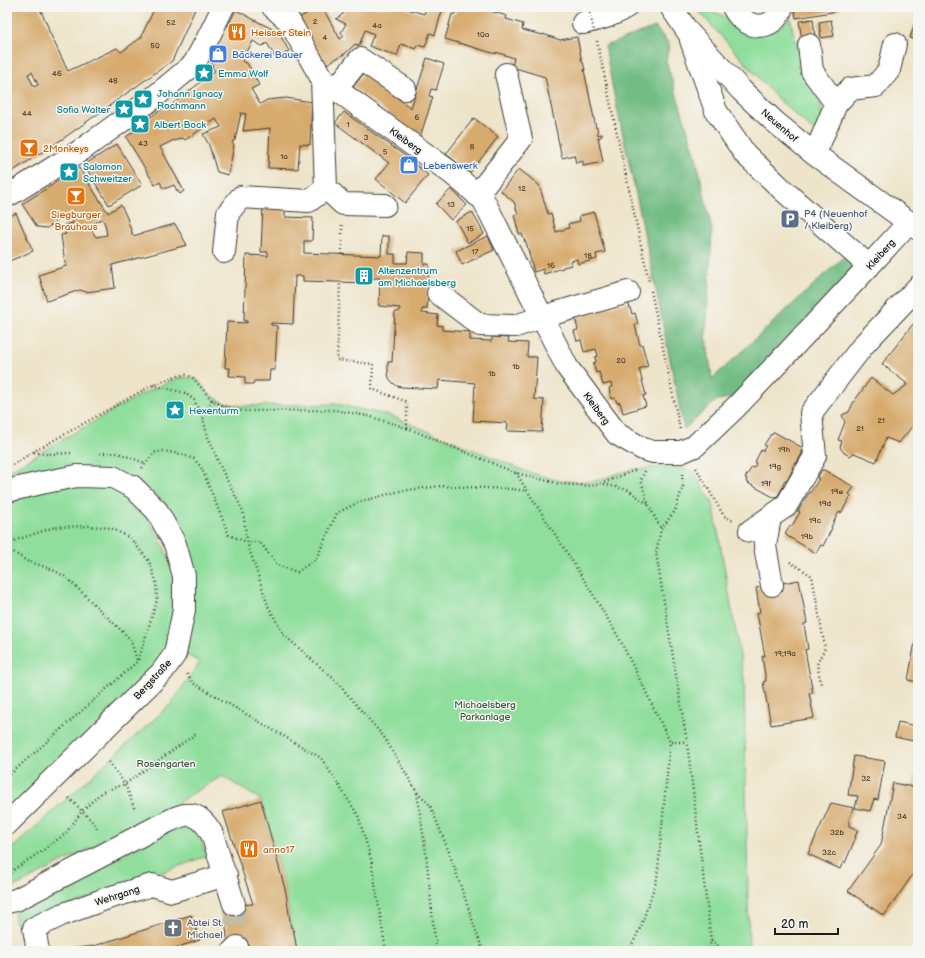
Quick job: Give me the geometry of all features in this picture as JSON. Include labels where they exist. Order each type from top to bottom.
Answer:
[{"type":"street","points":[[7,196],[80,151],[152,99],[194,64],[223,7]]},
{"type":"street","name":"Kleiberg","points":[[273,7],[288,21],[329,84],[450,172],[483,199],[567,367],[616,434],[643,450],[650,458],[684,462],[695,446],[736,407],[900,232],[913,225]]},
{"type":"street","points":[[591,25],[626,7]]},
{"type":"street","name":"Neuenhof","points":[[671,7],[688,32],[741,90],[776,122],[813,153],[913,225]]},
{"type":"street","points":[[733,7],[737,15],[745,22],[762,26],[775,20],[782,7]]},
{"type":"street","points":[[688,32],[716,110],[745,154],[784,191],[869,266]]},
{"type":"street","points":[[813,153],[820,142],[836,104],[850,89],[876,86],[889,70],[895,44]]},
{"type":"street","points":[[810,45],[812,71],[836,104]]},
{"type":"street","points":[[329,84],[360,58],[405,89]]},
{"type":"street","points":[[477,194],[521,139],[506,74]]},
{"type":"street","name":"Kleiberg","points":[[326,188],[329,84]]},
{"type":"street","points":[[224,252],[228,213],[242,197],[309,201],[326,188],[343,204],[385,205]]},
{"type":"street","points":[[750,531],[786,506],[815,456],[812,413],[864,344],[918,287]]},
{"type":"street","points":[[438,293],[480,325],[516,326],[628,292]]},
{"type":"street","name":"Bergstraße","points":[[7,491],[77,476],[113,477],[132,486],[157,510],[175,544],[184,576],[184,610],[175,654],[162,672],[7,824]]},
{"type":"street","points":[[770,517],[765,546],[772,585]]},
{"type":"street","points":[[7,902],[16,900],[155,828],[185,815],[197,816],[207,824],[226,875],[234,904]]},
{"type":"street","name":"Wehrgang","points":[[38,951],[34,928],[61,915],[108,898],[152,885],[172,891],[226,875]]},
{"type":"path","points":[[42,12],[46,7]]},
{"type":"path","points":[[591,25],[682,435],[684,462],[683,486],[675,511],[661,529],[656,553],[687,742],[711,940],[710,951]]},
{"type":"path","points":[[342,254],[343,204]]},
{"type":"path","points":[[340,282],[337,360],[373,364],[372,390],[407,402],[408,428]]},
{"type":"path","points":[[7,469],[40,448],[153,385],[176,376],[186,375],[192,377],[212,400],[223,406],[242,411],[335,410],[368,416],[408,428],[516,473],[560,484],[591,486],[603,483],[650,458]]},
{"type":"path","points":[[153,385],[185,393],[194,400],[222,470],[243,511],[247,542],[268,606],[284,635],[336,681],[384,737],[417,792],[430,805],[449,852],[483,951]]},
{"type":"path","points":[[203,420],[212,400]]},
{"type":"path","points":[[145,463],[154,453],[162,451],[194,458],[202,467],[229,535],[247,542],[260,542],[277,565],[297,572],[316,559],[337,513],[359,502],[400,491],[441,486],[528,491]]},
{"type":"path","points":[[650,458],[641,480],[648,504],[661,529]]},
{"type":"path","points":[[684,462],[696,468],[724,516],[750,531]]},
{"type":"path","points":[[516,473],[588,586],[618,638],[646,690],[670,742],[657,880],[641,926],[629,951]]},
{"type":"path","points":[[603,483],[628,490],[648,504]]},
{"type":"path","points":[[7,543],[55,526],[90,526],[111,528],[130,538],[149,561],[156,581],[157,600],[138,661],[7,777]]},
{"type":"path","points":[[7,548],[27,561],[51,569],[66,577],[130,639],[138,661]]},
{"type":"path","points":[[789,561],[812,576],[825,648],[817,664],[820,684]]},
{"type":"path","points":[[175,654],[182,659],[186,672],[193,683],[322,758],[358,815],[370,859],[386,951]]},
{"type":"path","points":[[7,874],[66,833],[82,811],[102,792],[125,784],[197,733]]},
{"type":"path","points":[[670,742],[687,742]]},
{"type":"path","points":[[109,762],[125,784],[135,810]]},
{"type":"path","points":[[417,792],[426,853],[436,951]]},
{"type":"path","points":[[69,798],[91,820],[98,830]]},
{"type":"path","points":[[711,940],[725,951]]},
{"type":"green space","points":[[695,7],[705,7],[705,9],[724,16],[749,32],[782,26],[790,16],[800,56],[816,88],[821,105],[819,123],[814,131],[776,97]]},
{"type":"green space","points":[[655,27],[669,44],[666,61],[695,153],[712,230],[706,334],[712,379],[848,253],[862,265],[742,396],[717,400],[684,429],[605,46]]},
{"type":"green space","name":"Michaelsberg Parkanlage","points":[[186,377],[197,379],[210,395],[224,403],[243,406],[336,404],[391,416],[528,472],[560,481],[592,482],[630,470],[670,466],[693,471],[713,504],[744,678],[749,951],[297,951],[293,927],[291,928],[286,893],[261,800],[222,776],[180,801],[177,809],[114,836],[12,888],[7,878],[7,853],[171,704],[200,662],[183,653],[193,575],[183,531],[164,502],[143,484],[7,485],[7,472],[138,396],[175,379]]},
{"type":"green space","points":[[57,485],[112,486],[122,490],[148,517],[164,547],[175,576],[175,611],[163,660],[7,814],[7,501]]},
{"type":"green space","points":[[188,824],[198,832],[207,856],[16,925],[14,912],[180,825]]},
{"type":"building","points":[[39,7],[68,71],[117,48],[121,52],[142,37],[155,7],[196,7],[172,61],[64,138],[7,175],[7,8]],"holes":[[[32,72],[38,85],[34,87],[28,74]]]},
{"type":"building","points":[[318,7],[322,7],[340,39],[344,36],[341,32],[346,24],[336,19],[343,14],[344,10],[332,7],[401,7],[424,14],[427,7],[443,7],[435,35],[430,33],[425,47],[417,45],[416,49],[401,44],[397,56],[369,46],[374,34],[365,30],[359,46],[355,44],[346,53],[325,65],[299,18]]},
{"type":"building","points":[[457,7],[481,7],[488,9],[487,10],[507,16],[506,19],[523,24],[522,30],[543,34],[560,40],[577,37],[596,128],[597,127],[598,135],[602,134],[602,136],[599,138],[598,137],[603,162],[583,166],[583,161],[576,163],[574,155],[562,158],[545,77],[512,67],[514,58],[445,39],[452,14],[455,14]]},
{"type":"building","points":[[794,7],[837,7],[838,11],[796,18]]},
{"type":"building","points":[[236,10],[279,33],[289,51],[276,59],[267,43],[262,46],[253,41],[242,61],[247,63],[259,85],[251,89],[260,104],[267,100],[286,98],[312,102],[310,145],[300,144],[298,169],[268,168],[270,128],[243,131],[246,114],[241,113],[235,140],[232,142],[234,146],[228,175],[217,172],[209,145],[203,134],[221,127],[216,119],[185,140],[183,138],[174,140],[160,147],[184,191],[180,194],[174,185],[163,188],[160,182],[155,185],[126,137],[144,124],[143,122],[164,108],[165,110],[215,71],[211,62],[213,59],[210,56]]},
{"type":"building","points":[[918,14],[918,40],[910,38]]},
{"type":"building","points":[[813,19],[816,44],[803,46],[799,21]]},
{"type":"building","points":[[831,20],[834,36],[821,38],[819,22]]},
{"type":"building","points":[[427,58],[444,64],[436,90],[431,89],[429,96],[433,97],[420,137],[353,87],[364,73],[411,108]]},
{"type":"building","points":[[344,112],[408,158],[428,175],[405,203],[376,179],[389,163],[335,123]]},
{"type":"building","points":[[474,118],[498,137],[470,173],[446,154]]},
{"type":"building","points":[[117,144],[142,185],[109,205],[84,165]]},
{"type":"building","points":[[79,168],[108,213],[121,205],[133,236],[175,224],[187,245],[112,265],[115,288],[86,292],[80,290],[47,301],[39,275],[66,266],[61,235],[66,234],[64,225],[73,223],[67,214],[47,228],[37,227],[22,204]],"holes":[[[102,219],[105,224],[107,235],[96,237],[90,228],[91,225]]]},
{"type":"building","points":[[519,169],[539,185],[548,214],[551,213],[556,232],[569,228],[568,224],[580,221],[579,216],[594,212],[605,252],[596,254],[597,259],[578,264],[577,259],[571,261],[572,265],[544,274],[543,269],[534,272],[526,242],[522,234],[519,234],[514,215],[518,214],[514,202],[501,191]]},
{"type":"building","points":[[451,189],[467,205],[451,220],[436,204]]},
{"type":"building","points":[[263,204],[285,206],[285,217],[313,218],[312,241],[304,241],[304,253],[381,256],[382,236],[389,236],[389,254],[395,254],[395,263],[407,263],[408,252],[424,253],[424,264],[429,264],[427,309],[422,309],[422,313],[438,315],[437,325],[442,326],[442,330],[470,332],[470,340],[492,341],[492,337],[509,338],[508,342],[528,343],[527,357],[537,357],[534,399],[544,400],[542,432],[507,431],[508,423],[473,421],[475,383],[439,380],[438,389],[402,387],[393,383],[389,378],[388,362],[392,362],[395,312],[399,312],[400,308],[379,306],[380,278],[370,278],[369,283],[303,281],[303,276],[295,276],[293,324],[271,323],[271,325],[277,326],[275,370],[270,370],[269,381],[254,381],[253,384],[245,384],[245,377],[229,376],[230,368],[225,368],[227,322],[247,323],[247,321],[244,321],[246,255],[268,256],[268,252],[261,252]]},
{"type":"building","points":[[472,212],[484,234],[468,243],[456,221]]},
{"type":"building","points":[[16,213],[33,251],[7,262],[7,218]]},
{"type":"building","points":[[488,236],[494,250],[462,265],[456,251]]},
{"type":"building","points":[[628,302],[632,314],[635,313],[638,324],[635,325],[640,345],[642,344],[648,366],[639,369],[646,395],[643,396],[646,406],[623,413],[620,402],[617,403],[615,398],[611,399],[609,388],[612,387],[611,383],[603,385],[599,372],[596,373],[593,363],[596,362],[595,357],[598,356],[596,349],[584,352],[581,340],[577,341],[574,331],[578,330],[575,317]]},
{"type":"building","points":[[913,324],[918,328],[918,419],[899,443],[886,438],[876,462],[854,453],[850,456],[844,453],[840,447],[842,441],[838,440],[845,422],[842,415],[849,412],[853,403],[871,378],[893,395],[907,385],[882,364]]},
{"type":"building","points":[[774,432],[803,448],[801,452],[803,452],[796,464],[794,463],[793,469],[787,481],[785,480],[784,485],[775,498],[746,482],[747,479],[745,478],[752,467],[754,468],[755,462],[761,450],[763,451],[766,446],[764,445]]},
{"type":"building","points":[[822,470],[854,487],[849,494],[851,496],[841,513],[839,512],[831,527],[832,528],[823,546],[821,545],[816,553],[785,534],[790,526],[792,526],[800,512],[798,511],[819,479],[817,478]]},
{"type":"building","points":[[799,580],[807,623],[804,624],[808,649],[805,650],[813,693],[809,693],[814,718],[771,725],[763,682],[766,681],[762,656],[765,656],[757,613],[760,612],[756,588]]},
{"type":"building","points":[[918,631],[918,682],[908,680]]},
{"type":"building","points":[[898,722],[916,726],[913,741],[895,737]]},
{"type":"building","points":[[854,756],[885,761],[878,800],[874,799],[870,811],[855,808],[858,796],[848,795]]},
{"type":"building","points":[[917,767],[918,867],[884,916],[848,891],[881,845],[893,783],[913,787]]},
{"type":"building","points":[[261,800],[286,893],[291,928],[293,927],[297,951],[263,951],[262,946],[228,948],[224,906],[253,904],[223,812]]},
{"type":"building","points":[[831,803],[854,808],[849,819],[849,826],[858,830],[845,863],[843,862],[840,869],[808,854]]},
{"type":"building","name":"Abtei St. Michael","points":[[191,915],[200,940],[165,951],[59,951],[94,946]]},
{"type":"tunnel","points":[[234,904],[237,947]]},
{"type":"place","name":"Heisser Stein","points":[[237,32]]},
{"type":"place","name":"Bäckerei Bauer","points":[[218,54]]},
{"type":"place","name":"Emma Wolf","points":[[204,73]]},
{"type":"place","name":"Johann Ignacy Rochmann","points":[[143,99]]},
{"type":"place","name":"Sofia Walter","points":[[124,109]]},
{"type":"place","name":"Albert Bock","points":[[140,124]]},
{"type":"place","name":"2Monkeys","points":[[29,148]]},
{"type":"place","name":"Lebenswerk","points":[[409,165]]},
{"type":"place","name":"Salomon Schweitzer","points":[[69,172]]},
{"type":"place","name":"Siegburger Brauhaus","points":[[76,196]]},
{"type":"place","name":"P4 (Neuenhof / Kleiberg)","points":[[790,219]]},
{"type":"place","name":"Altenzentrum am Michaelsberg","points":[[364,276]]},
{"type":"place","name":"Hexenturm","points":[[175,410]]},
{"type":"place","name":"anno17","points":[[249,849]]},
{"type":"place","name":"Abtei St. Michael","points":[[173,928]]},
{"type":"park label","name":"Rosengarten","points":[[166,763]]}]
